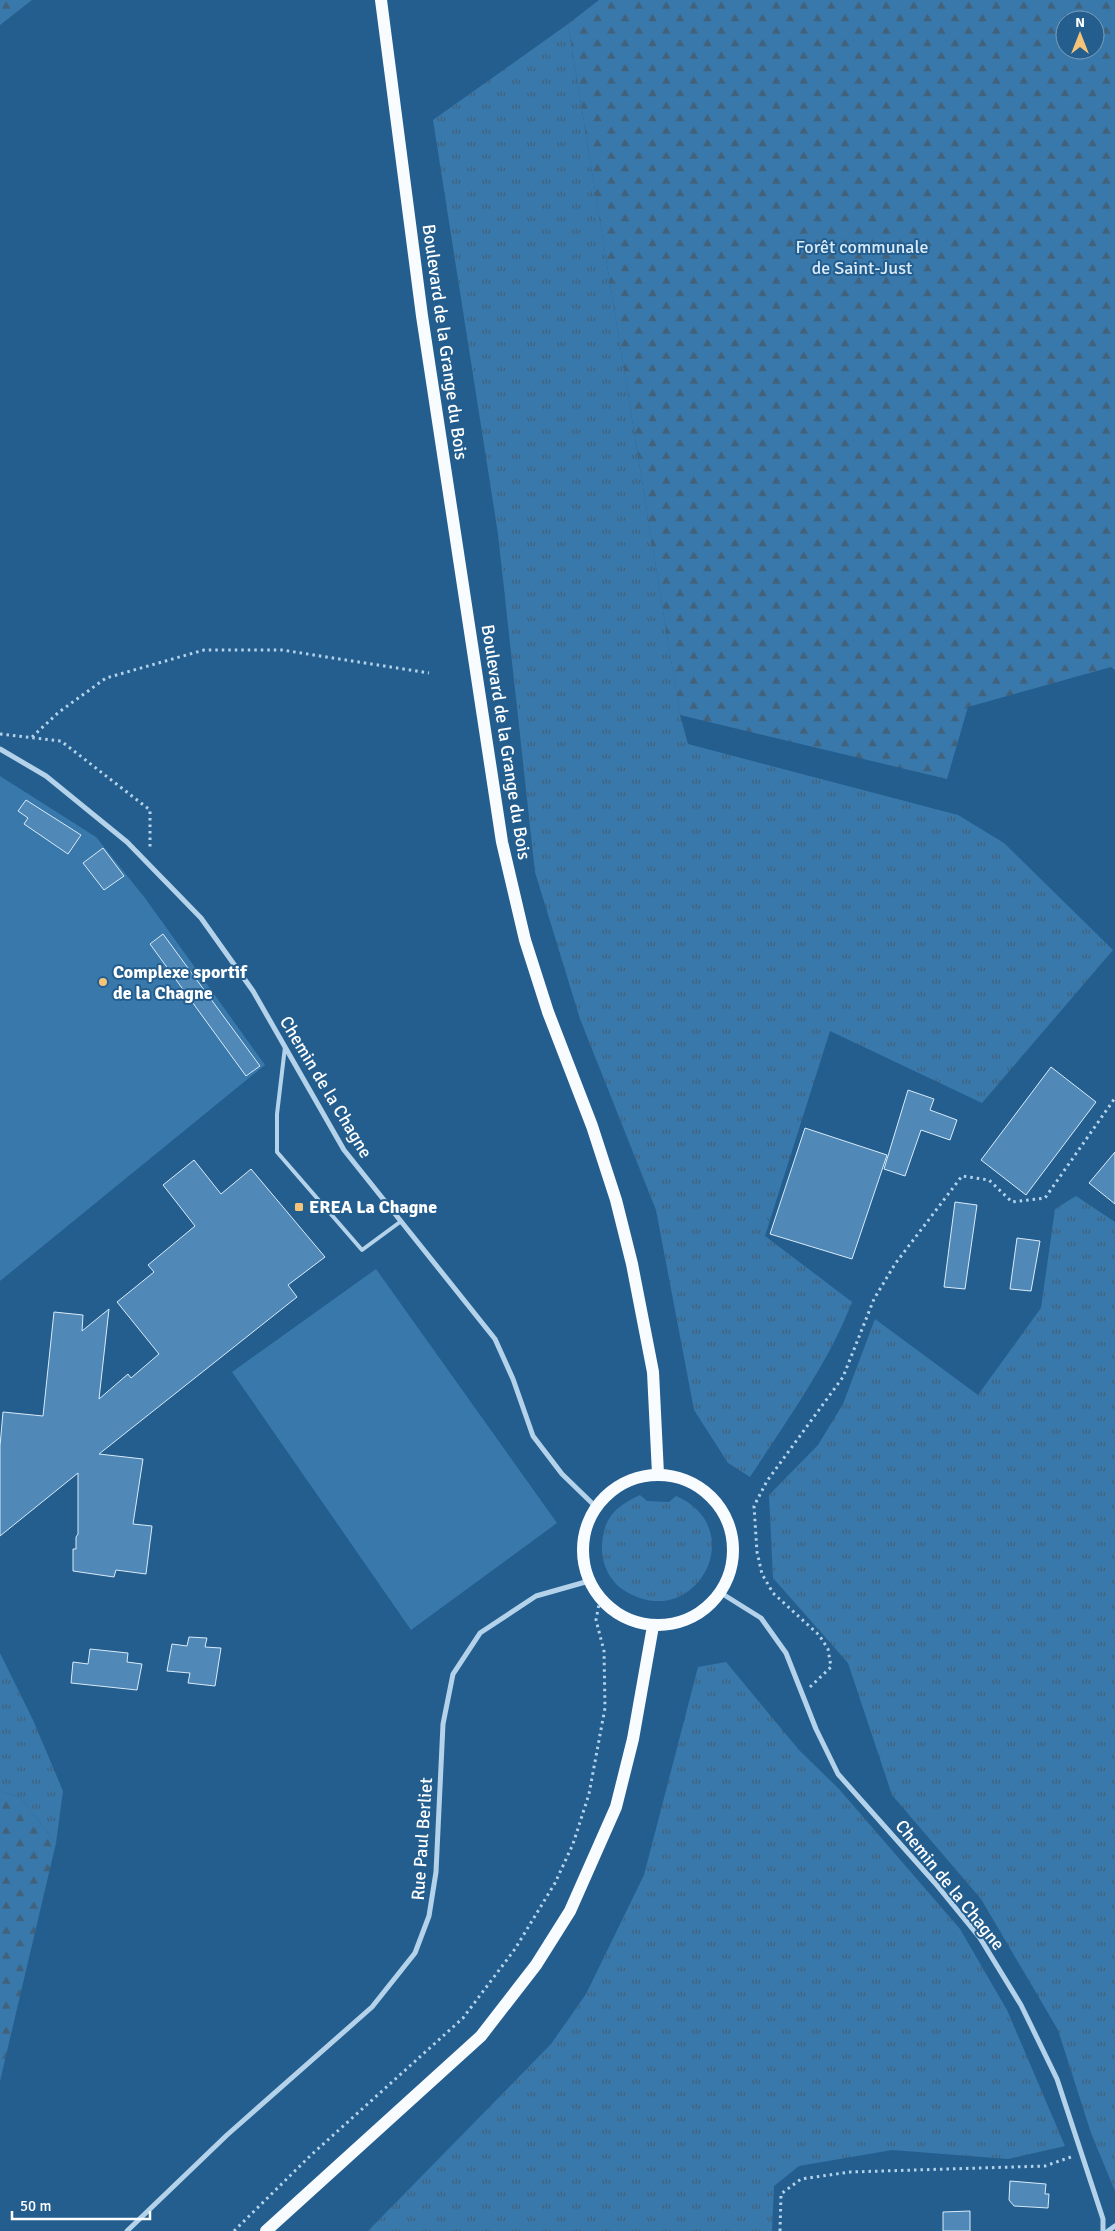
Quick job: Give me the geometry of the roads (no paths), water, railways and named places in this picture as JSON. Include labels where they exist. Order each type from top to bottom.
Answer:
[{"type":"main road","name":"Boulevard de la Grange du Bois","points":[[381,0],[422,316],[502,842],[524,940],[548,1012],[592,1126],[616,1200],[632,1264],[653,1372],[658,1474]]},
{"type":"main road","points":[[658,1474],[676,1476],[693,1483],[708,1493],[720,1507],[729,1523],[733,1541],[733,1559],[729,1577],[720,1593],[708,1607],[691,1618],[673,1625],[653,1626],[634,1622],[616,1614],[600,1600],[589,1581],[582,1556],[584,1530],[596,1507],[608,1493],[623,1483],[640,1476],[658,1474]]},
{"type":"main road","points":[[266,2231],[481,2036],[536,1965],[570,1911],[616,1807],[634,1739],[653,1626]]},
{"type":"street","name":"Chemin de la Chagne","points":[[0,749],[46,776],[127,842],[201,918],[253,991],[344,1150],[495,1339],[513,1379],[533,1436],[562,1474],[596,1507]]},
{"type":"street","name":"Rue Paul Berliet","points":[[127,2231],[227,2135],[372,2007],[415,1952],[429,1916],[436,1872],[443,1724],[453,1674],[480,1633],[536,1596],[589,1581]]},
{"type":"street","name":"Chemin de la Chagne","points":[[720,1593],[761,1618],[786,1653],[816,1729],[838,1774],[935,1883],[980,1938],[1021,2005],[1057,2079],[1103,2220],[1103,2231]]},
{"type":"street","points":[[1108,2231],[1115,2226]]},
{"type":"lane","points":[[284,1047],[277,1114],[277,1152],[362,1250],[400,1222]]},
{"type":"place","name":"Complexe sportif de la Chagne","points":[[103,982]]},
{"type":"place","name":"EREA La Chagne","points":[[299,1207]]},
{"type":"park label","name":"Forêt communale de Saint-Just","points":[[862,257]]}]
